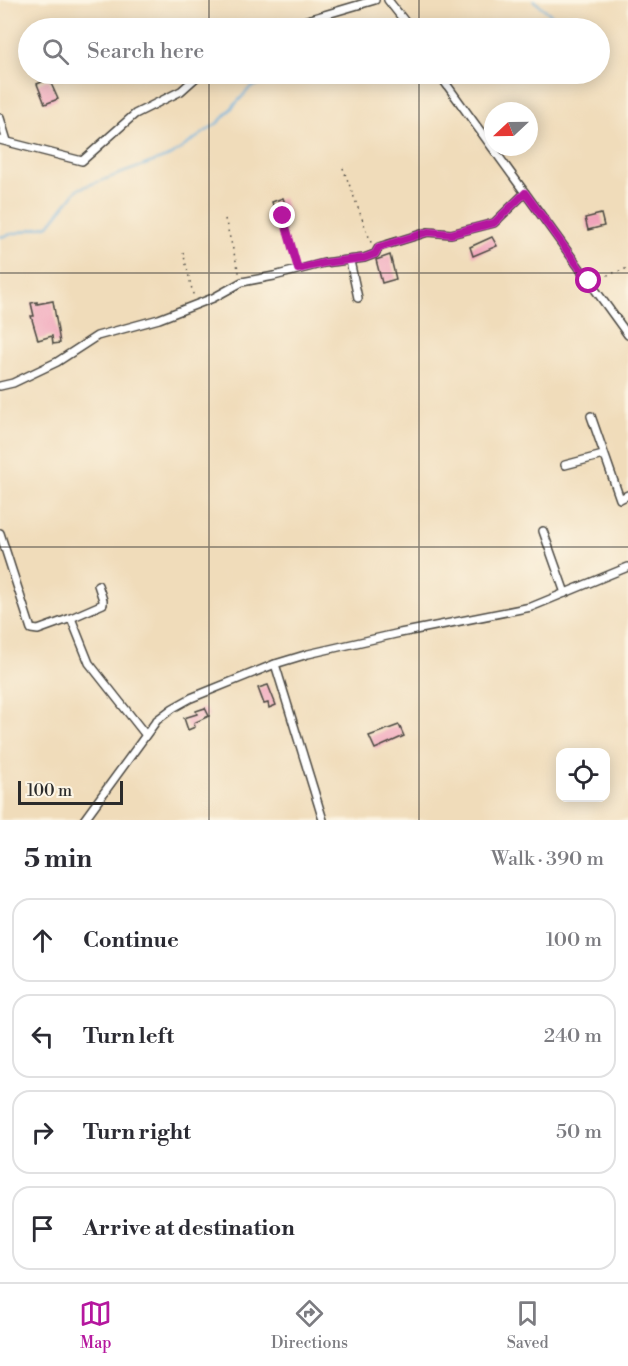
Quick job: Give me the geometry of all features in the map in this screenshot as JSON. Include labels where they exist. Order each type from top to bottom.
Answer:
[{"type":"street","points":[[314,18],[375,0]]},
{"type":"street","points":[[388,0],[402,18]]},
{"type":"street","points":[[0,118],[4,140],[82,161],[135,114],[181,91],[189,84]]},
{"type":"street","points":[[446,84],[628,335]]},
{"type":"street","points":[[0,386],[13,383],[57,362],[97,336],[159,319],[213,298],[242,282],[324,263],[350,261],[375,254],[379,247],[428,232],[451,234],[494,223],[525,193]]},
{"type":"street","points":[[350,261],[358,297]]},
{"type":"street","points":[[591,416],[620,499],[628,495]]},
{"type":"street","points":[[565,465],[603,454]]},
{"type":"street","points":[[543,531],[565,593]]},
{"type":"street","points":[[0,533],[31,628],[38,630],[103,604],[104,600],[98,585]]},
{"type":"street","points":[[84,820],[157,720],[173,708],[221,685],[308,654],[531,607],[628,567]]},
{"type":"street","points":[[71,618],[89,663],[145,734]]},
{"type":"street","points":[[275,664],[323,820]]},
{"type":"path","points":[[343,168],[375,254]]},
{"type":"path","points":[[283,216],[298,269]]},
{"type":"path","points":[[225,219],[242,282]]},
{"type":"path","points":[[183,252],[196,305]]},
{"type":"path","points":[[589,281],[628,268]]},
{"type":"building","points":[[37,84],[51,84],[58,99],[45,104]]},
{"type":"building","points":[[283,198],[289,214],[277,218],[272,202]]},
{"type":"building","points":[[601,214],[604,226],[588,230],[585,218]]},
{"type":"building","points":[[492,237],[497,246],[473,256],[470,247]]},
{"type":"building","points":[[390,255],[396,279],[382,283],[376,260]]},
{"type":"building","points":[[53,301],[60,343],[53,344],[52,336],[38,340],[31,316],[34,316],[31,303]]},
{"type":"building","points":[[268,685],[276,705],[269,708],[268,703],[264,704],[258,688]]},
{"type":"building","points":[[205,708],[209,716],[194,723],[195,727],[188,730],[184,718],[197,714],[196,711]]},
{"type":"building","points":[[399,725],[404,736],[375,749],[369,736]]},
{"type":"waterway","points":[[533,0],[553,16],[570,15],[571,18]]},
{"type":"waterway","points":[[0,237],[49,225],[78,189],[172,155],[219,122],[250,88],[260,84]]},
{"type":"route","points":[[283,216],[298,269],[364,258],[375,254],[379,247],[428,232],[451,234],[494,223],[525,193],[589,281]]}]
